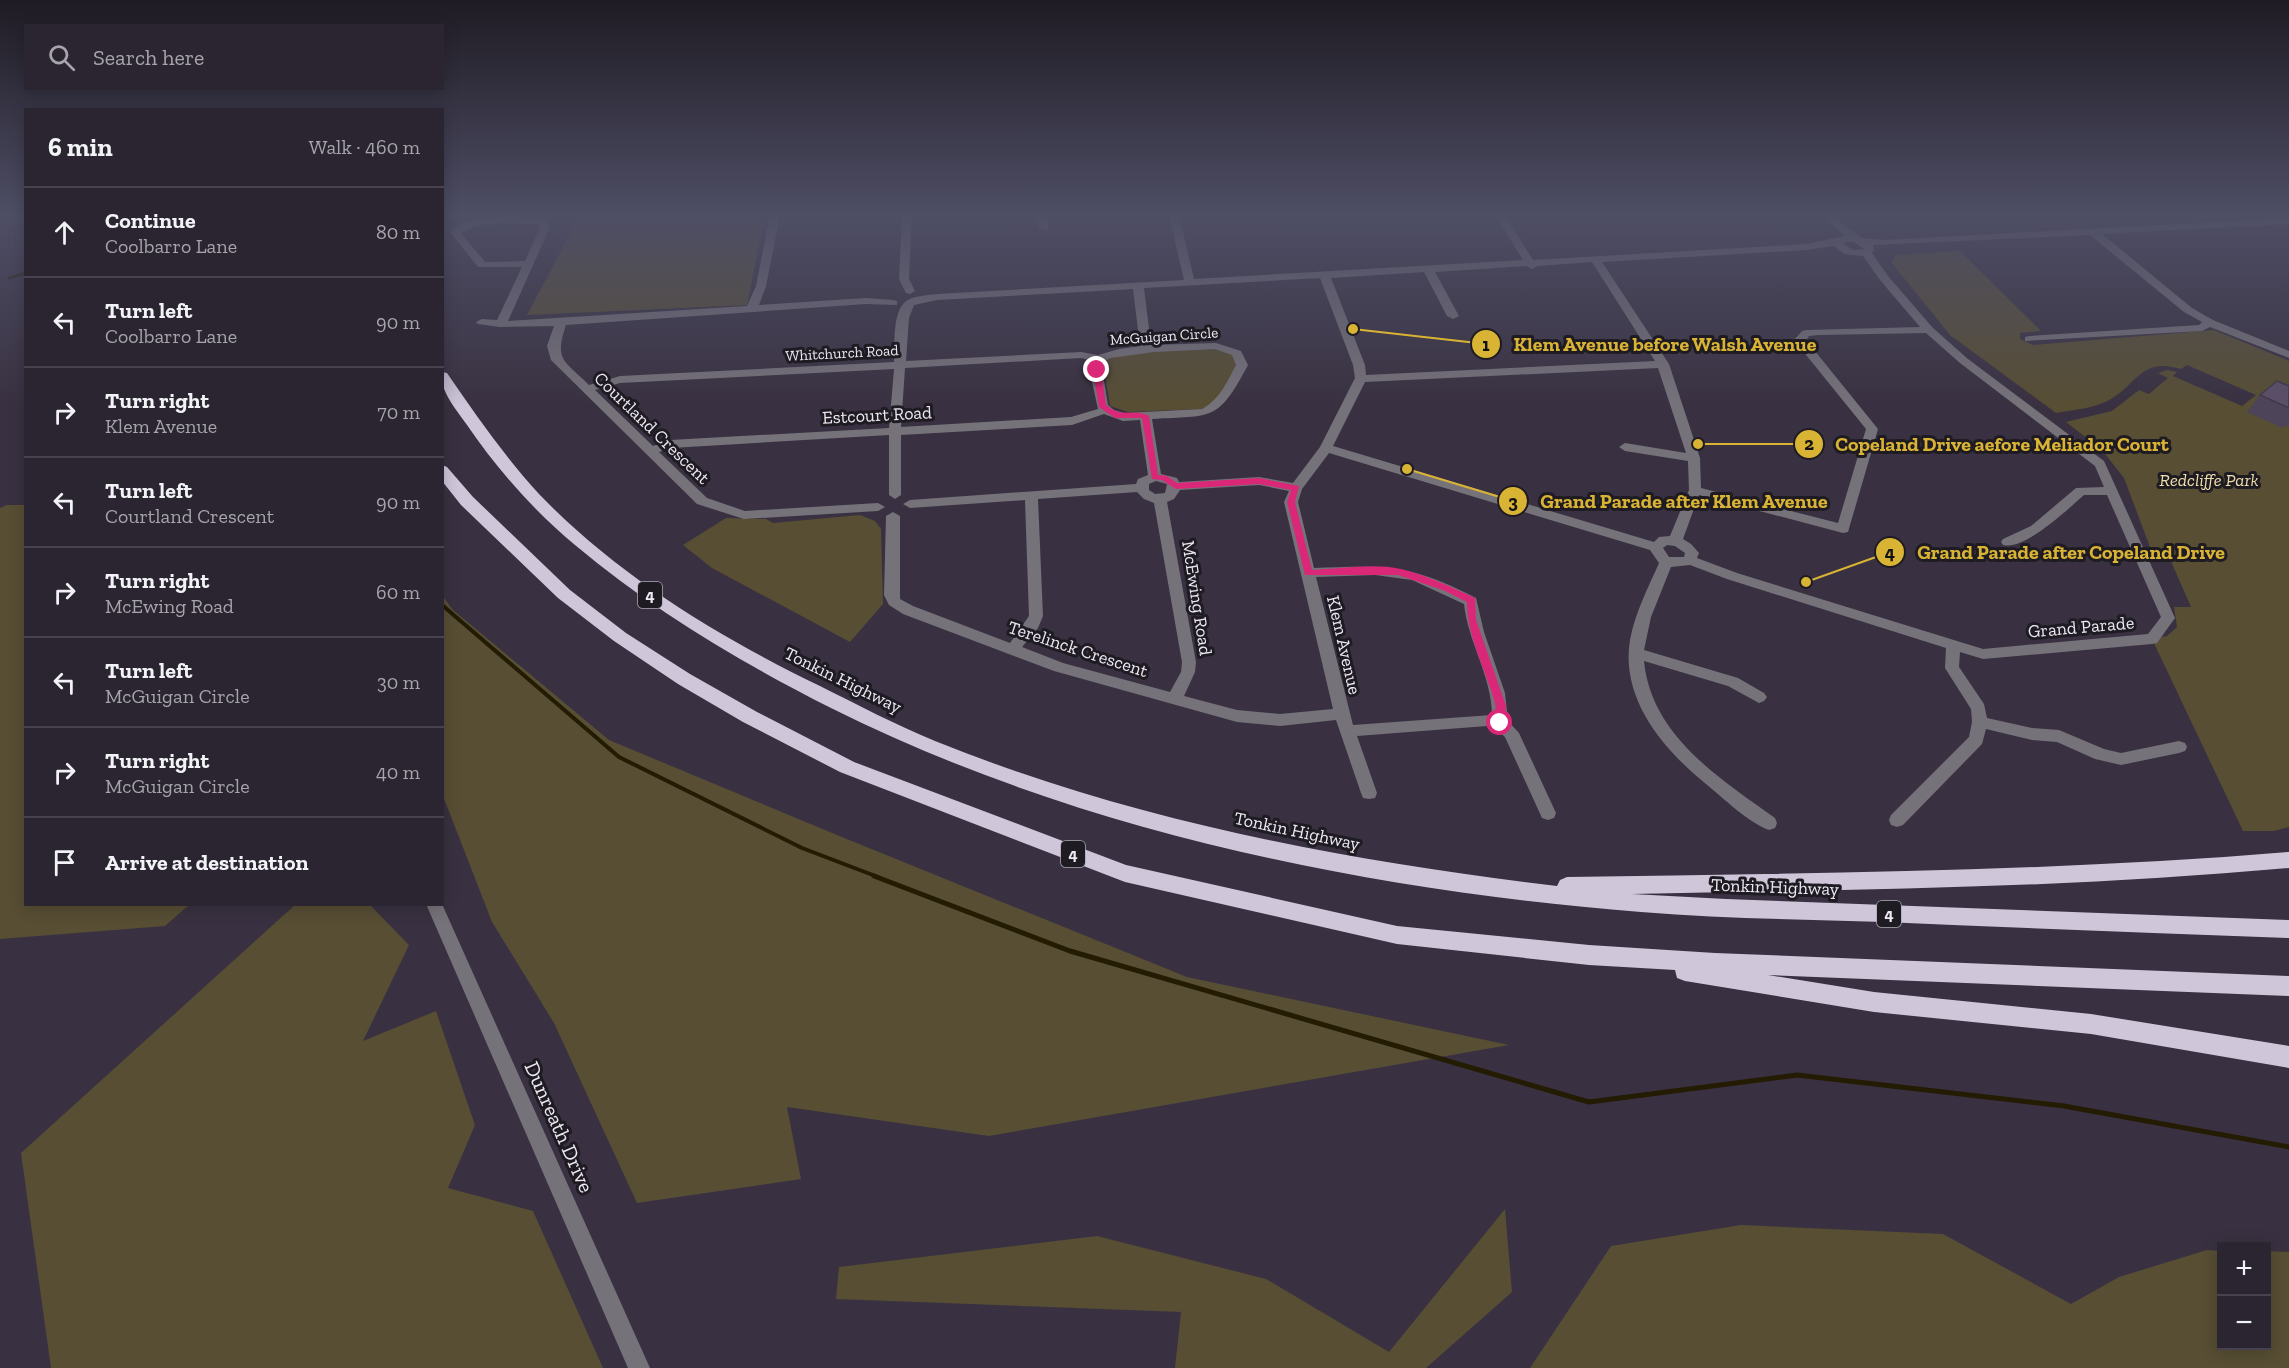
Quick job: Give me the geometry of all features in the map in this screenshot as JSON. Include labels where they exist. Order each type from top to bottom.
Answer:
[{"type":"highway","name":"Tonkin Highway","points":[[444,379],[498,457],[522,485],[581,542],[647,593],[735,650],[787,679],[916,741],[1131,814],[1272,850],[1355,866],[1491,888],[1638,903],[2289,929]]},
{"type":"highway","name":"4","points":[[444,472],[467,501],[564,594],[620,637],[684,679],[847,767],[1125,873],[1397,935],[1589,955],[1715,963],[2289,986]]},
{"type":"highway","points":[[1491,888],[1939,879],[2143,872],[2289,860]]},
{"type":"highway","points":[[1589,955],[1874,1002],[2091,1024],[2289,1057]]},
{"type":"street","points":[[500,324],[521,279]]},
{"type":"street","points":[[752,308],[762,279]]},
{"type":"street","points":[[895,495],[895,432],[903,318],[911,297],[904,279]]},
{"type":"street","points":[[903,318],[895,298],[904,279]]},
{"type":"street","points":[[1189,279],[1190,283]]},
{"type":"street","points":[[482,322],[500,324],[561,322],[911,297],[1268,279]]},
{"type":"street","points":[[1157,285],[1185,291],[1268,286],[1295,279]]},
{"type":"street","points":[[1176,486],[1175,492],[1161,499],[1150,498],[1142,493],[1141,488],[1143,482],[1155,477],[1164,477],[1176,486],[1259,481],[1296,488],[1326,448],[1360,378],[1359,365],[1326,279]]},
{"type":"street","points":[[1433,279],[1453,316]]},
{"type":"street","points":[[1608,279],[1663,364],[1694,458],[1695,490],[1675,541]]},
{"type":"street","name":"Grand Parade","points":[[1690,560],[1732,576],[1983,654],[2152,639],[2168,618],[2100,464],[1964,361],[1929,330],[1885,279]]},
{"type":"street","points":[[2150,279],[2188,310],[2209,322],[2289,355]]},
{"type":"street","points":[[761,286],[767,306]]},
{"type":"street","points":[[1138,286],[1146,349]]},
{"type":"street","name":"Courtland Crescent","points":[[561,322],[552,346],[553,353],[586,389],[702,501],[744,515],[878,507]]},
{"type":"street","points":[[2029,339],[2202,328],[2209,322]]},
{"type":"street","points":[[1695,490],[1843,529],[1872,429],[1800,340],[1802,336],[1813,333],[1929,330]]},
{"type":"street","name":"McGuigan Circle","points":[[1226,347],[1238,353],[1242,365],[1221,402],[1205,412],[1118,416],[1106,410],[1102,406],[1097,370],[1099,359],[1112,352],[1146,349],[1226,347]]},
{"type":"street","name":"Whitchurch Road","points":[[586,389],[621,380],[1081,355],[1099,359]]},
{"type":"street","points":[[1360,378],[1380,379],[1663,364]]},
{"type":"street","name":"Estcourt Road","points":[[650,451],[670,444],[1072,421],[1106,410]]},
{"type":"street","points":[[1145,416],[1155,477]]},
{"type":"street","points":[[1625,447],[1694,458]]},
{"type":"street","points":[[1326,448],[1656,547]]},
{"type":"street","points":[[910,504],[1141,488]]},
{"type":"street","name":"Klem Avenue","points":[[1296,488],[1291,502],[1342,714],[1369,793]]},
{"type":"street","points":[[2008,542],[2036,529],[2081,491],[2112,491]]},
{"type":"street","points":[[895,495],[904,497],[910,504],[906,512],[893,516],[883,514],[878,507],[882,500],[895,495]]},
{"type":"street","points":[[1013,649],[1033,624],[1036,616],[1031,496]]},
{"type":"street","name":"McEwing Road","points":[[1161,499],[1189,662],[1188,672],[1174,700]]},
{"type":"street","name":"Terelinck Crescent","points":[[893,516],[891,595],[894,602],[908,610],[1059,667],[1237,716],[1280,720],[1342,714]]},
{"type":"street","points":[[1675,541],[1689,549],[1692,556],[1690,560],[1678,564],[1667,561],[1657,553],[1656,547],[1660,542],[1675,541]]},
{"type":"street","points":[[1667,561],[1640,627],[1636,653],[1638,680],[1649,710],[1672,744],[1709,778],[1769,823]]},
{"type":"street","points":[[1308,573],[1379,570],[1399,572],[1446,588],[1471,601],[1472,620],[1501,706],[1500,723]]},
{"type":"street","points":[[1897,819],[1976,740],[1980,722],[1979,708],[1952,668],[1953,644]]},
{"type":"street","points":[[1636,653],[1733,682],[1759,697]]},
{"type":"street","points":[[1347,731],[1487,720],[1500,723],[1511,733],[1548,813]]},
{"type":"street","points":[[1980,722],[2032,734],[2059,736],[2101,755],[2121,759],[2179,747]]},
{"type":"street","name":"Dunreath Drive","points":[[435,906],[639,1368]]},
{"type":"green space","points":[[546,279],[752,279],[747,305],[527,315]]},
{"type":"green space","name":"Redcliffe Park","points":[[1905,279],[1988,279],[2041,331],[2020,333],[2020,339],[2033,345],[2214,330],[2289,361],[2289,827],[2274,831],[2243,831],[2152,639],[2167,636],[2177,627],[2174,607],[2191,607],[2166,550],[2150,547],[2124,478],[2102,450],[2066,422],[2112,411],[2139,390],[2149,394],[2168,378],[2158,373],[2167,370],[2177,372],[2173,376],[2242,406],[2256,395],[2187,365],[2181,369],[2167,366],[2147,370],[2116,396],[2105,402],[2087,408],[2056,413],[1950,335]]},
{"type":"green space","points":[[1218,348],[1233,352],[1240,364],[1220,397],[1208,406],[1201,409],[1128,412],[1110,406],[1103,363],[1109,356],[1117,353]]},
{"type":"green space","points":[[7,505],[24,505],[24,906],[188,906],[165,926],[0,939],[0,508]]},
{"type":"green space","points":[[860,515],[875,521],[881,529],[883,604],[850,642],[712,568],[683,545],[726,518],[766,519],[773,523]]},
{"type":"green space","points":[[444,598],[453,610],[609,740],[1187,977],[1509,1045],[989,1136],[787,1107],[801,1179],[637,1203],[554,1023],[492,922],[444,799]]},
{"type":"green space","points":[[294,906],[371,906],[409,945],[363,1041],[436,1011],[475,1125],[448,1188],[533,1211],[603,1368],[51,1368],[21,1153]]},
{"type":"green space","points":[[1505,1209],[1512,1292],[1426,1368],[1175,1368],[1181,1312],[836,1299],[839,1267],[1097,1236],[1266,1279],[1389,1352]]},
{"type":"green space","points":[[1741,1225],[1943,1234],[2071,1304],[2119,1277],[2207,1250],[2217,1251],[2217,1350],[2271,1350],[2271,1251],[2289,1252],[2289,1368],[1530,1368],[1611,1246]]},
{"type":"building","points":[[2277,381],[2289,386],[2289,408],[2260,395]]},
{"type":"waterway","points":[[444,607],[619,757],[802,848],[878,877]]},
{"type":"waterway","points":[[874,876],[1070,951],[1589,1102],[1797,1075],[2064,1106],[2289,1147]]},
{"type":"place","name":"Klem Avenue before Walsh Avenue","points":[[1353,329]]},
{"type":"place","name":"Copeland Drive aefore Meliador Court","points":[[1698,444]]},
{"type":"place","name":"Grand Parade after Klem Avenue","points":[[1407,469]]},
{"type":"place","name":"Grand Parade after Copeland Drive","points":[[1806,582]]},
{"type":"route","points":[[1097,370],[1102,406],[1106,410],[1123,417],[1145,416],[1155,477],[1164,477],[1176,486],[1259,481],[1296,488],[1291,502],[1308,573],[1379,570],[1399,572],[1446,588],[1471,601],[1472,620],[1501,706],[1500,723]]}]
